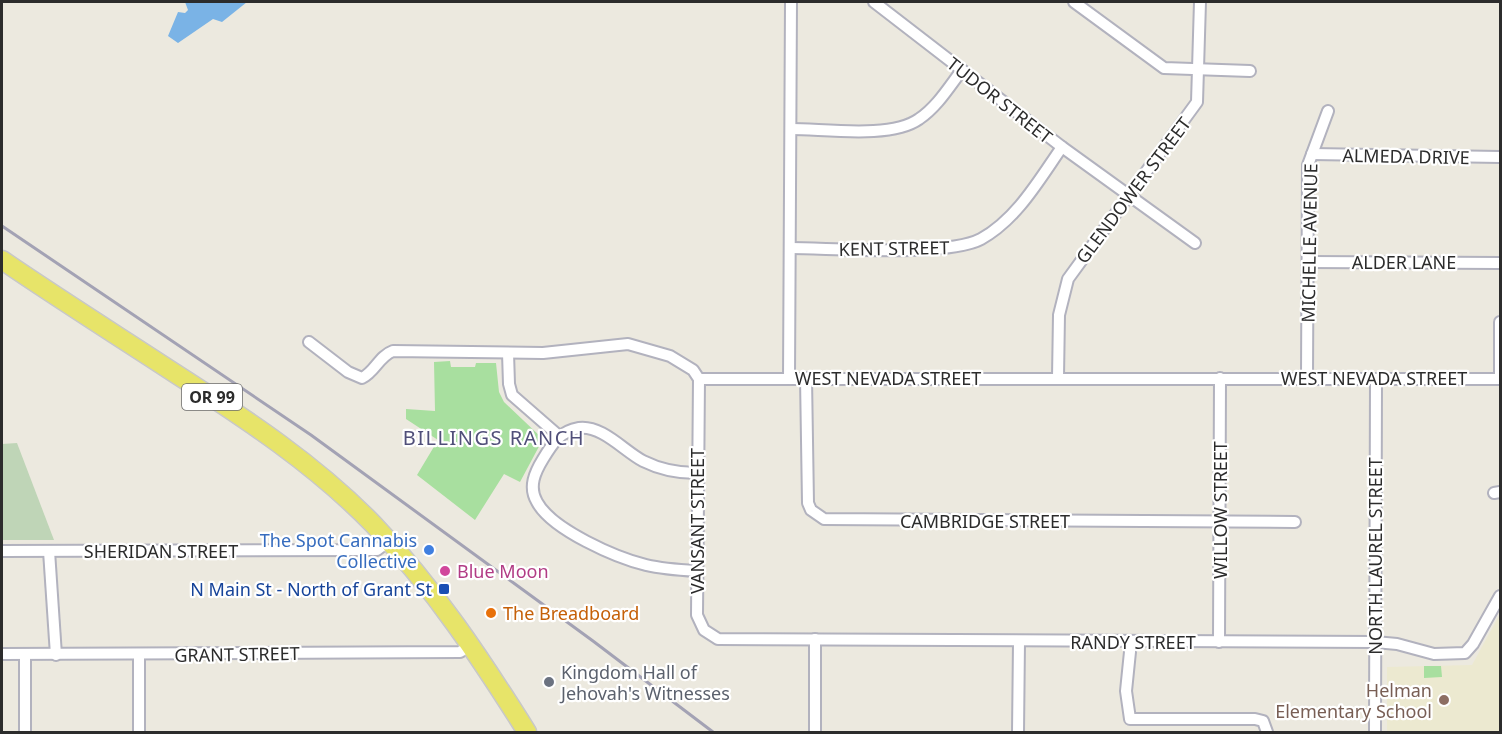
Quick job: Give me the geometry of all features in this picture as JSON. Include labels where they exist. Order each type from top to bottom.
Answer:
[{"type":"main road","name":"OR 99","points":[[2,260],[258,427],[306,463],[389,541],[419,575],[471,645],[527,732]]},
{"type":"street","points":[[789,378],[791,2]]},
{"type":"street","name":"TUDOR STREET","points":[[874,2],[1062,147],[1195,243]]},
{"type":"street","points":[[1074,2],[1164,68],[1250,71]]},
{"type":"street","name":"GLENDOWER STREET","points":[[1058,377],[1059,315],[1068,279],[1194,107],[1198,97],[1200,2]]},
{"type":"street","points":[[791,129],[895,129],[912,123],[940,99],[962,70]]},
{"type":"street","name":"MICHELLE AVENUE","points":[[1307,378],[1308,165],[1328,111]]},
{"type":"street","name":"KENT STREET","points":[[790,248],[944,249],[971,244],[992,232],[1013,213],[1062,147]]},
{"type":"street","name":"ALMEDA DRIVE","points":[[1312,154],[1500,157]]},
{"type":"street","name":"ALDER LANE","points":[[1308,262],[1500,263]]},
{"type":"street","points":[[1500,322],[1500,379]]},
{"type":"street","points":[[309,342],[359,378],[367,376],[383,356],[393,351],[508,353],[628,344],[669,356],[693,370],[699,379]]},
{"type":"street","points":[[508,353],[509,384],[512,395],[559,436]]},
{"type":"street","name":"WEST NEVADA STREET","points":[[699,379],[1058,377],[1500,379]]},
{"type":"street","name":"CAMBRIDGE STREET","points":[[806,378],[808,502],[811,510],[824,519],[1294,522]]},
{"type":"street","name":"WILLOW STREET","points":[[1219,642],[1220,378]]},
{"type":"street","name":"VANSANT STREET","points":[[699,379],[696,472],[696,571],[699,623],[714,637],[732,641]]},
{"type":"street","name":"NORTH LAUREL STREET","points":[[1375,732],[1376,379]]},
{"type":"street","points":[[696,472],[664,468],[642,461],[591,428],[572,429],[559,436],[533,478],[536,502],[543,510],[572,532],[607,552],[646,565],[696,571]]},
{"type":"street","name":"SHERIDAN STREET","points":[[2,551],[377,550],[389,541]]},
{"type":"street","points":[[49,552],[56,655]]},
{"type":"street","name":"RANDY STREET","points":[[732,641],[815,639],[1019,642],[1375,642],[1397,644],[1434,654],[1465,652],[1473,644],[1500,596]]},
{"type":"street","points":[[815,639],[815,732]]},
{"type":"street","points":[[1018,732],[1019,642]]},
{"type":"street","points":[[1131,642],[1126,691],[1130,718],[1256,719],[1263,721],[1267,732]]},
{"type":"street","name":"GRANT STREET","points":[[2,654],[460,652],[471,645]]},
{"type":"street","points":[[25,732],[26,655]]},
{"type":"street","points":[[139,655],[139,732]]},
{"type":"shaded area","name":"Helman Elementary School","points":[[1500,614],[1500,732],[1387,732],[1387,667],[1472,665]]},
{"type":"green space","points":[[450,361],[451,367],[475,367],[476,363],[496,363],[499,392],[504,402],[543,439],[520,482],[504,474],[475,520],[417,475],[438,440],[406,419],[406,409],[435,411],[434,362]]},
{"type":"green space","points":[[17,443],[54,540],[2,540],[2,444]]},
{"type":"green space","points":[[1424,666],[1441,666],[1442,677],[1424,678]]},
{"type":"water","points":[[185,2],[247,2],[222,22],[213,19],[178,43],[168,36],[178,12],[185,13],[188,10]]},
{"type":"railway","points":[[2,226],[311,435],[593,641],[713,732]]},
{"type":"place","name":"The Spot Cannabis Collective","points":[[429,550]]},
{"type":"place","name":"Blue Moon","points":[[445,571]]},
{"type":"place","name":"N Main St - North of Grant St","points":[[444,589]]},
{"type":"place","name":"The Breadboard","points":[[491,613]]},
{"type":"place","name":"Kingdom Hall of Jehovah's Witnesses","points":[[549,682]]},
{"type":"place","name":"Helman Elementary School","points":[[1444,700]]},
{"type":"district","name":"BILLINGS RANCH","points":[[494,437]]}]
